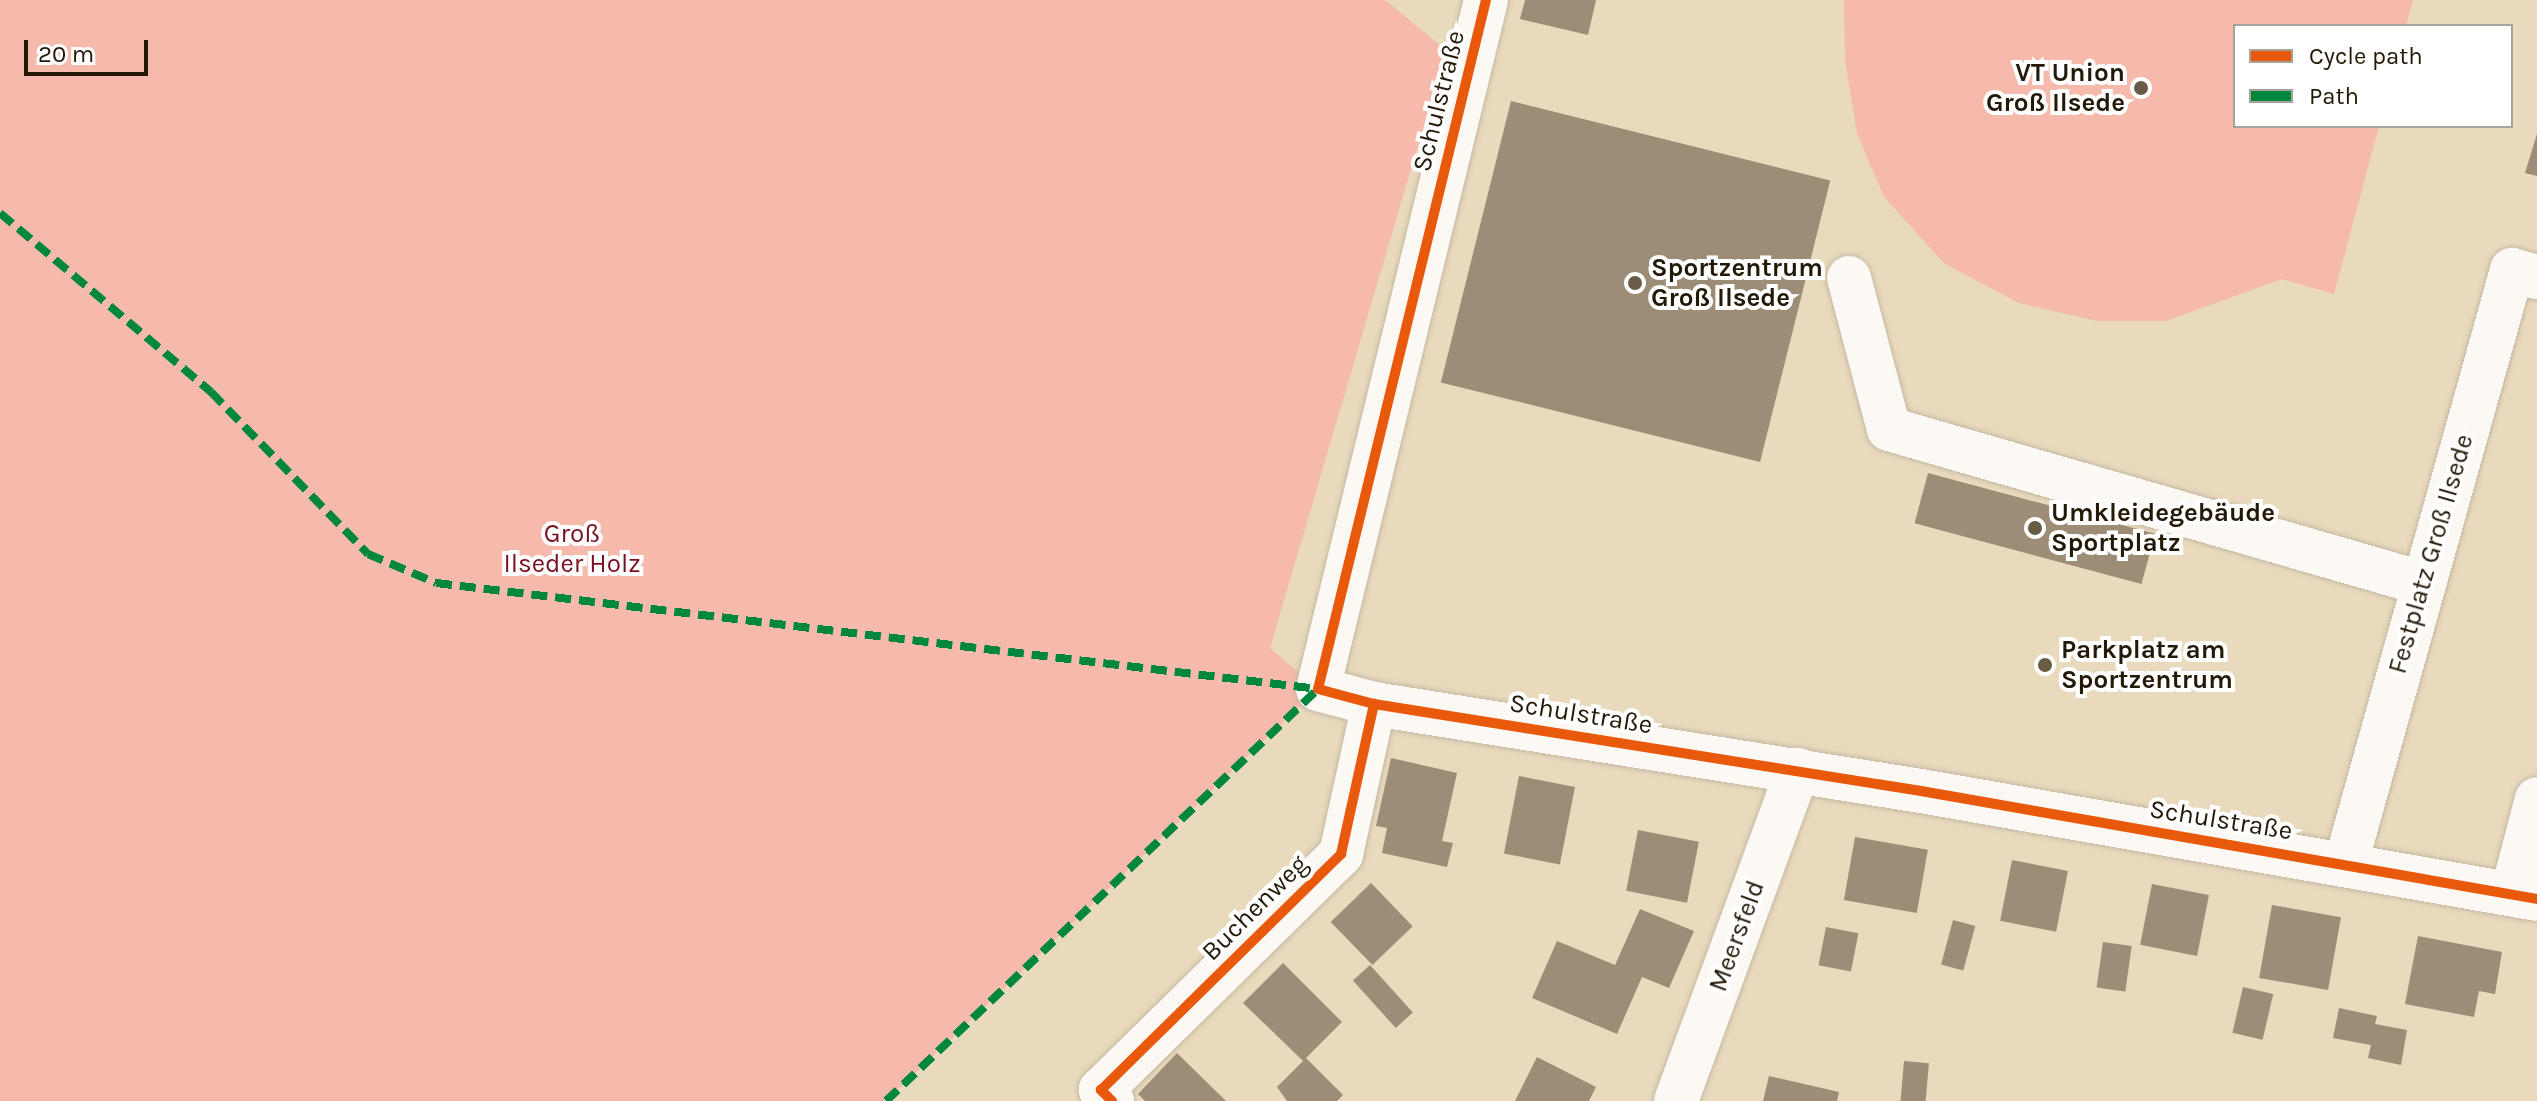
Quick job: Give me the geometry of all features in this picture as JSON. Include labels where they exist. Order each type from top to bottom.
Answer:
[{"type":"street","name":"Schulstraße","points":[[1486,0],[1318,689],[1374,704],[1798,770],[2524,896]]},
{"type":"street","name":"Festplatz Groß Ilsede","points":[[2346,863],[2512,270],[2537,277]]},
{"type":"street","points":[[1849,278],[1889,429],[2422,583]]},
{"type":"street","name":"Buchenweg","points":[[1112,1101],[1101,1090],[1341,854],[1374,704]]},
{"type":"street","name":"Meersfeld","points":[[1676,1101],[1798,770]]},
{"type":"street","points":[[2524,896],[2537,799]]},
{"type":"green space","name":"Groß Ilseder Holz","points":[[0,0],[1385,0],[1446,50],[1270,648],[1318,689],[886,1101],[0,1101]]},
{"type":"green space","points":[[1844,0],[2413,0],[2407,24],[2233,24],[2233,128],[2378,128],[2334,294],[2282,279],[2166,321],[2097,321],[2019,303],[1945,264],[1884,197],[1857,134],[1845,61]]},
{"type":"building","points":[[1525,0],[1596,0],[1588,35],[1520,19]]},
{"type":"building","name":"Sportzentrum Groß Ilsede","points":[[1511,101],[1830,181],[1760,462],[1441,382]]},
{"type":"building","points":[[2537,134],[2537,176],[2525,173]]},
{"type":"building","name":"Umkleidegebäude Sportplatz","points":[[1928,473],[2155,534],[2142,584],[1915,523]]},
{"type":"building","points":[[1391,758],[1457,773],[1442,841],[1453,843],[1447,867],[1382,853],[1387,828],[1376,826]]},
{"type":"building","points":[[1519,776],[1575,787],[1560,864],[1504,854]]},
{"type":"building","points":[[1638,830],[1699,842],[1687,903],[1626,891]]},
{"type":"building","points":[[1855,837],[1928,850],[1917,913],[1844,900]]},
{"type":"building","points":[[2012,860],[2068,871],[2056,932],[2000,921]]},
{"type":"building","points":[[1371,883],[1413,926],[1372,965],[1331,922]]},
{"type":"building","points":[[2152,884],[2209,895],[2197,956],[2140,945]]},
{"type":"building","points":[[2272,905],[2341,917],[2328,990],[2259,978]]},
{"type":"building","points":[[1640,909],[1694,931],[1669,988],[1642,977],[1617,1034],[1532,998],[1557,941],[1615,965]]},
{"type":"building","points":[[1953,920],[1975,926],[1963,970],[1941,964]]},
{"type":"building","points":[[1826,927],[1858,933],[1851,972],[1819,965]]},
{"type":"building","points":[[2418,936],[2502,952],[2495,994],[2479,991],[2474,1017],[2405,1004]]},
{"type":"building","points":[[2103,942],[2132,946],[2125,992],[2097,988]]},
{"type":"building","points":[[1283,963],[1342,1022],[1306,1058],[1343,1095],[1337,1101],[1287,1101],[1277,1087],[1303,1061],[1243,1003]]},
{"type":"building","points":[[1370,965],[1413,1013],[1396,1028],[1353,980]]},
{"type":"building","points":[[2243,987],[2273,994],[2263,1040],[2232,1033]]},
{"type":"building","points":[[2339,1008],[2377,1016],[2375,1024],[2407,1030],[2401,1065],[2368,1058],[2371,1045],[2333,1038]]},
{"type":"building","points":[[1177,1053],[1226,1101],[1145,1101],[1138,1094]]},
{"type":"building","points":[[1537,1057],[1596,1087],[1589,1101],[1515,1101]]},
{"type":"building","points":[[1904,1061],[1929,1063],[1926,1101],[1901,1101]]},
{"type":"building","points":[[1769,1076],[1839,1092],[1837,1101],[1763,1101]]},
{"type":"marked path","points":[[0,213],[211,392],[368,554],[436,583],[1318,689]]},
{"type":"marked path","points":[[886,1101],[1318,689]]},
{"type":"cycle path","points":[[1486,0],[1318,689],[1374,704],[1921,791],[2537,899]]},
{"type":"cycle path","points":[[1112,1101],[1101,1090],[1341,854],[1374,704]]},
{"type":"place","name":"VT Union Groß Ilsede","points":[[2141,88]]},
{"type":"place","name":"Sportzentrum Groß Ilsede","points":[[1635,283]]},
{"type":"place","name":"Umkleidegebäude Sportplatz","points":[[2035,528]]},
{"type":"place","name":"Parkplatz am Sportzentrum","points":[[2045,665]]}]
